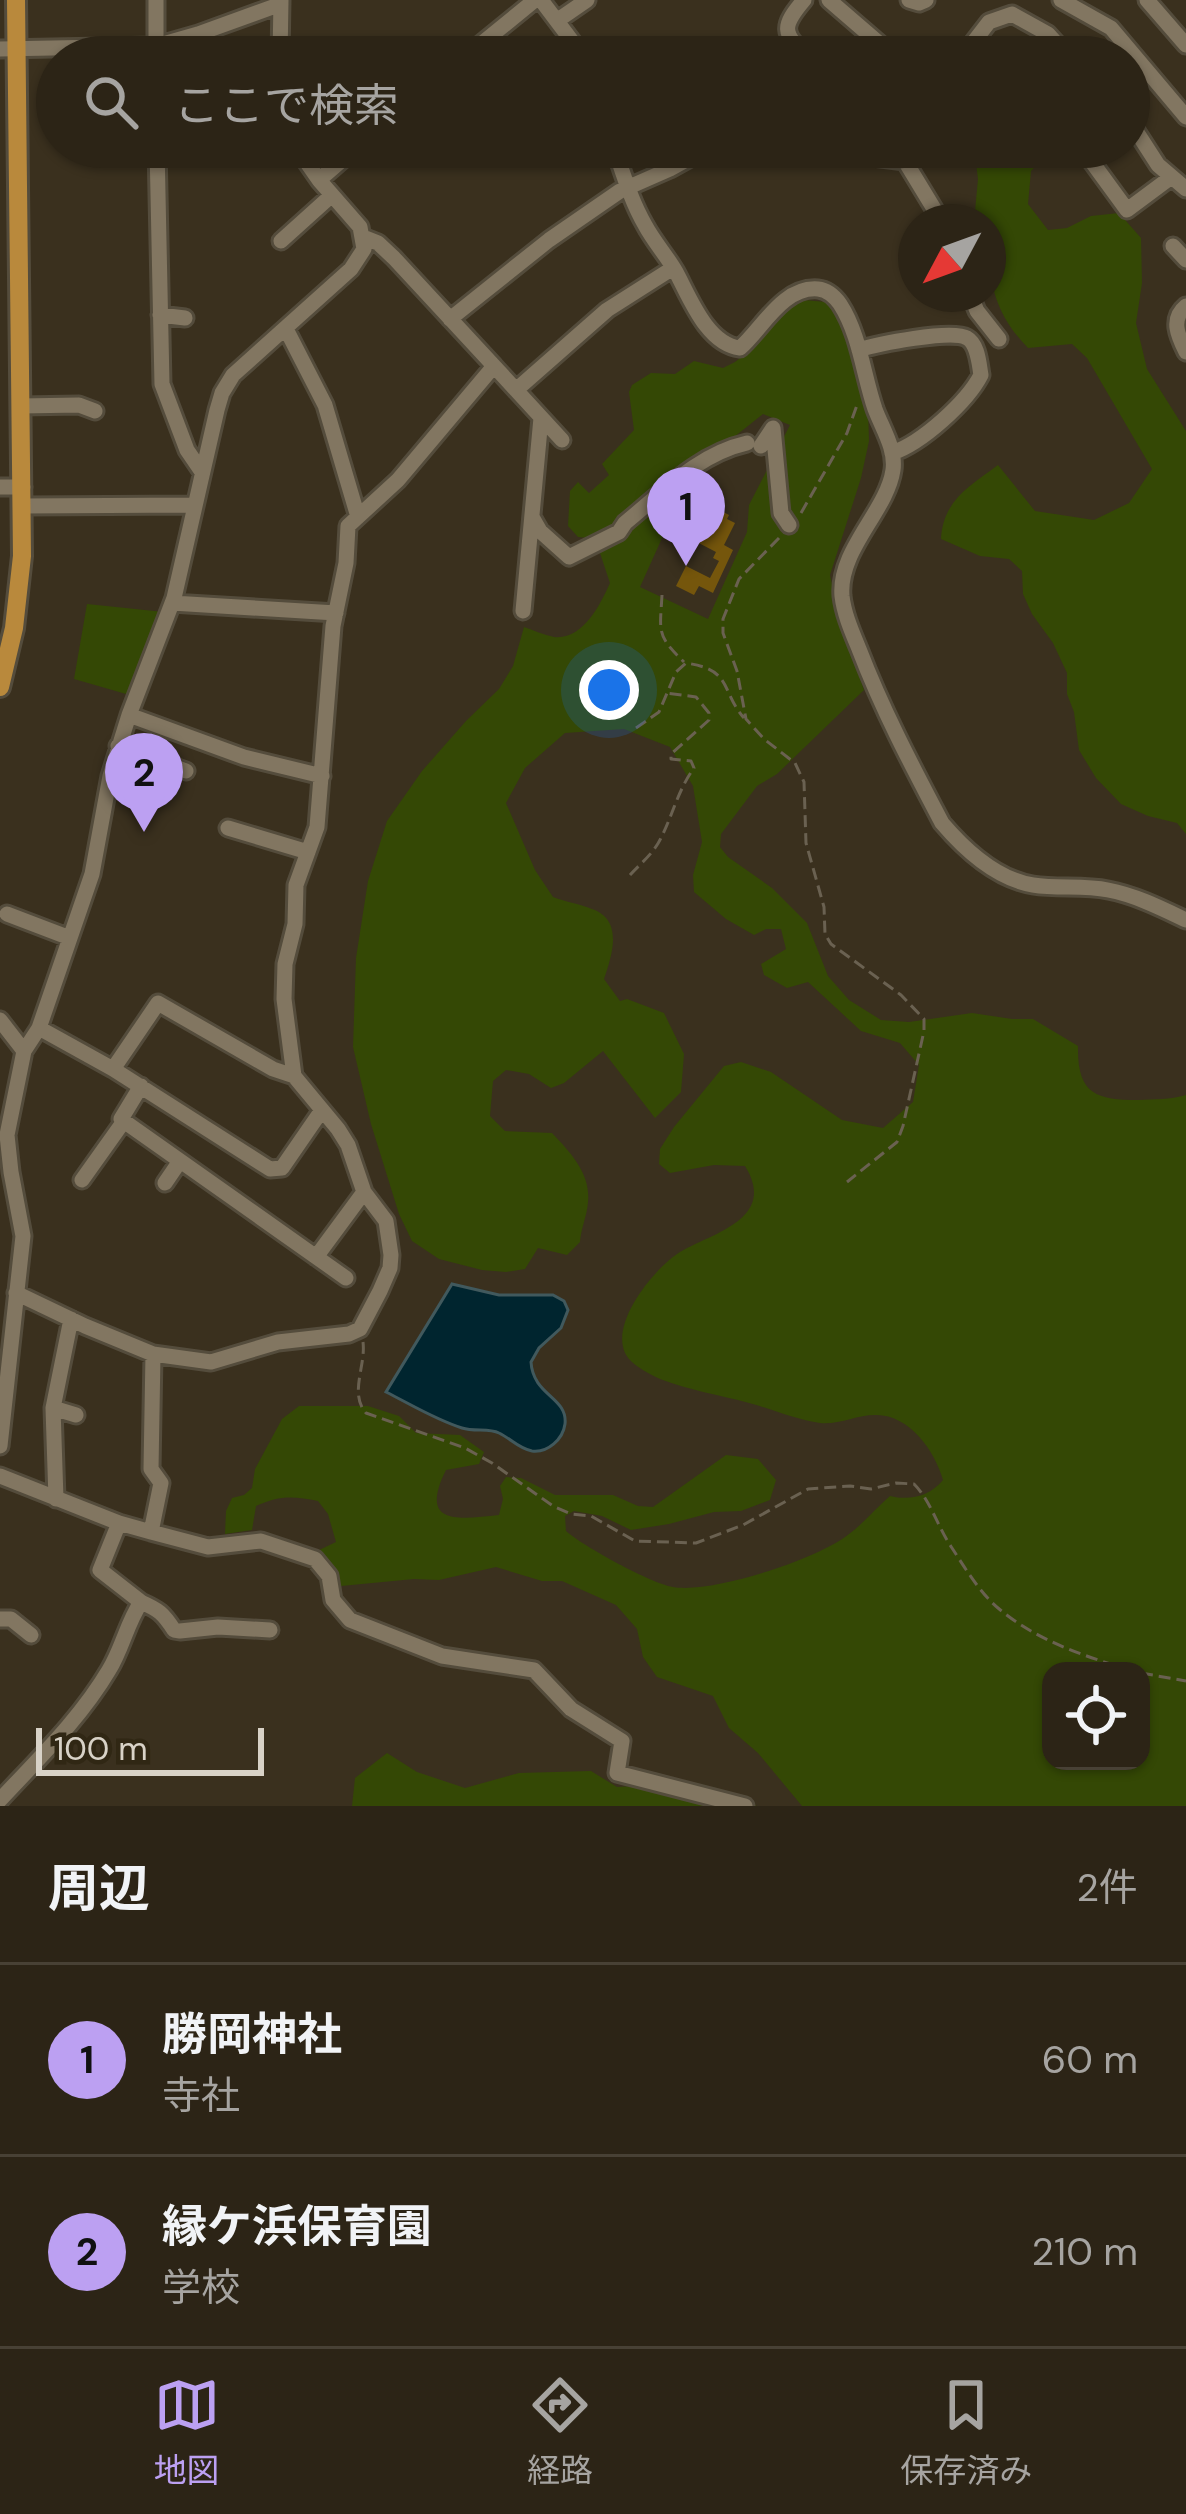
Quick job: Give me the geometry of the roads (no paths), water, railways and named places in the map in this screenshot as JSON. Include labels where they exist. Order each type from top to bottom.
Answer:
[{"type":"main road","points":[[0,687],[20,593],[23,496],[21,406],[10,377],[8,49],[16,0]]},
{"type":"street","points":[[156,0],[156,36]]},
{"type":"street","points":[[492,36],[538,0],[569,36]]},
{"type":"street","points":[[558,20],[587,0]]},
{"type":"street","points":[[791,36],[788,19],[804,0]]},
{"type":"street","points":[[829,0],[871,36]]},
{"type":"street","points":[[909,0],[926,0]]},
{"type":"street","points":[[1061,0],[1088,5],[1118,36]]},
{"type":"street","points":[[1147,0],[1186,45]]},
{"type":"street","points":[[193,36],[281,2],[280,36]]},
{"type":"street","points":[[978,36],[989,22],[1016,7],[1050,36]]},
{"type":"street","points":[[1150,74],[1186,117]]},
{"type":"street","points":[[1150,152],[1170,178],[1186,189]]},
{"type":"street","points":[[157,168],[162,384],[174,422],[202,472]]},
{"type":"street","points":[[0,1446],[23,1236],[5,1176],[24,1051],[39,1028],[92,874],[118,746],[172,603],[217,410],[227,384],[352,269],[364,249],[360,227],[311,168]]},
{"type":"street","points":[[319,180],[333,168]]},
{"type":"street","points":[[621,168],[644,225],[691,303],[734,348],[747,342],[778,305],[803,291],[829,292],[836,299],[859,350],[892,453],[891,477],[854,549],[842,594],[873,686],[942,823],[990,868],[1014,879],[1030,885],[1109,890],[1186,920]]},
{"type":"street","points":[[450,320],[549,240],[620,191],[668,168]]},
{"type":"street","points":[[909,168],[931,204]]},
{"type":"street","points":[[1096,168],[1127,210],[1170,178]]},
{"type":"street","points":[[281,241],[332,195]]},
{"type":"street","points":[[363,237],[394,258],[562,440]]},
{"type":"street","points":[[1173,246],[1186,260]]},
{"type":"street","points":[[516,390],[607,310],[674,268]]},
{"type":"street","points":[[1186,306],[1176,321],[1186,352]]},
{"type":"street","points":[[978,312],[1003,338],[978,359]]},
{"type":"street","points":[[160,315],[185,317]]},
{"type":"street","points":[[286,329],[325,405],[358,517]]},
{"type":"street","points":[[859,350],[895,340],[957,336],[974,345],[981,375],[970,394],[908,448],[892,453]]},
{"type":"street","points":[[16,1293],[153,1354],[211,1362],[278,1342],[349,1334],[360,1329],[380,1291],[391,1255],[386,1221],[364,1192],[348,1145],[294,1076],[284,999],[286,964],[295,924],[296,885],[317,827],[348,526],[398,480],[494,366]]},
{"type":"street","points":[[21,406],[79,405],[95,411]]},
{"type":"street","points":[[523,611],[542,418]]},
{"type":"street","points":[[532,517],[568,557],[619,532],[706,458],[730,447],[754,445],[773,428],[781,512],[789,525]]},
{"type":"street","points":[[0,487],[23,496],[193,505]]},
{"type":"street","points":[[172,603],[336,613]]},
{"type":"street","points":[[129,715],[244,757],[322,776]]},
{"type":"street","points":[[118,746],[186,771]]},
{"type":"street","points":[[228,828],[308,852]]},
{"type":"street","points":[[7,914],[70,938]]},
{"type":"street","points":[[113,1069],[158,1003],[273,1069],[294,1076]]},
{"type":"street","points":[[0,1020],[24,1051]]},
{"type":"street","points":[[39,1028],[141,1086],[270,1169],[282,1168],[322,1110]]},
{"type":"street","points":[[141,1086],[121,1119],[346,1278]]},
{"type":"street","points":[[82,1180],[124,1121]]},
{"type":"street","points":[[165,1183],[180,1161]]},
{"type":"street","points":[[316,1257],[364,1192]]},
{"type":"street","points":[[56,1498],[53,1408],[71,1319]]},
{"type":"street","points":[[152,1532],[161,1483],[151,1469],[153,1354]]},
{"type":"street","points":[[53,1408],[76,1415]]},
{"type":"street","points":[[0,1476],[119,1523],[208,1547],[261,1541],[315,1559],[329,1576],[333,1600],[350,1620],[442,1656],[534,1670],[571,1709],[622,1741],[617,1773],[745,1806]]},
{"type":"street","points":[[119,1523],[100,1570],[168,1618],[174,1630],[270,1630]]},
{"type":"street","points":[[0,1800],[74,1720],[112,1667],[141,1602]]},
{"type":"street","points":[[0,1619],[11,1619],[31,1635]]},
{"type":"water","points":[[452,1284],[499,1295],[553,1295],[564,1301],[568,1310],[561,1328],[531,1362],[538,1382],[564,1415],[565,1424],[554,1444],[532,1451],[495,1432],[462,1428],[386,1392]]},
{"type":"place","name":"勝岡神社","points":[[686,566]]},
{"type":"place","name":"縁ケ浜保育園","points":[[144,832]]}]
